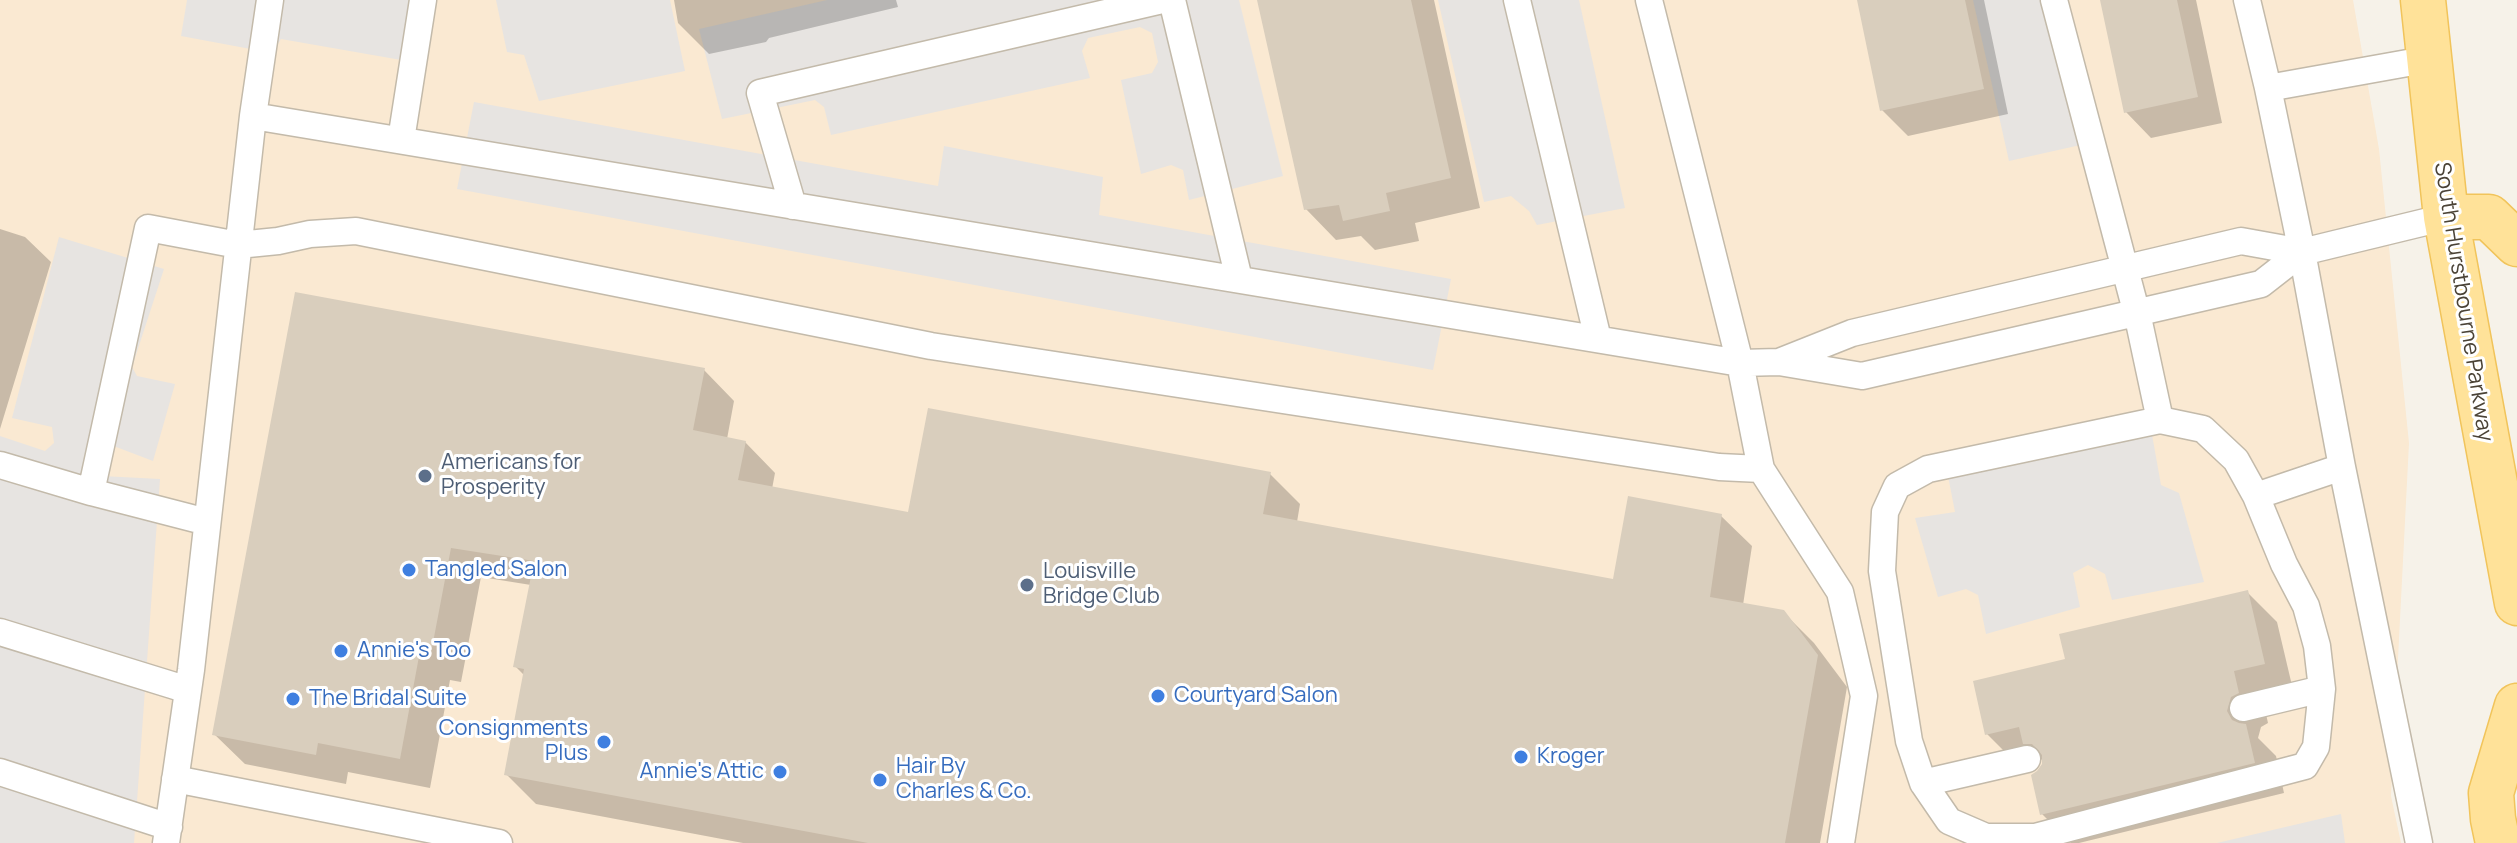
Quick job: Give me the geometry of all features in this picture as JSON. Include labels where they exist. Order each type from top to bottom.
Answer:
[{"type":"main road","name":"South Hurstbourne Parkway","points":[[2423,0],[2446,217],[2517,603]]},
{"type":"main road","points":[[2446,217],[2489,217],[2517,244]]},
{"type":"main road","points":[[2491,469],[2517,517]]},
{"type":"main road","points":[[2498,843],[2491,793],[2517,706]]},
{"type":"lane","points":[[0,772],[167,835],[188,690],[253,116],[270,0]]},
{"type":"lane","points":[[401,140],[423,0]]},
{"type":"lane","points":[[793,206],[760,93],[1162,0]]},
{"type":"lane","points":[[1172,0],[1239,279]]},
{"type":"lane","points":[[1517,0],[1598,339]]},
{"type":"lane","points":[[1649,0],[1740,363],[1761,469],[1840,592],[1864,696],[1841,843]]},
{"type":"lane","points":[[2054,0],[2138,317],[2160,420]]},
{"type":"lane","points":[[2247,0],[2302,252],[2342,467],[2419,843]]},
{"type":"lane","points":[[2268,88],[2430,59]]},
{"type":"lane","points":[[253,116],[1740,363],[1779,362],[1862,376],[2138,317],[2261,284],[2302,252]]},
{"type":"lane","points":[[1779,362],[1852,333],[2241,241],[2302,252],[2446,217]]},
{"type":"lane","points":[[91,492],[148,228],[238,245],[310,234],[356,231],[931,346],[1719,467],[1761,469]]},
{"type":"lane","points":[[2160,420],[2203,429],[2236,460],[2256,496],[2284,564],[2306,606],[2317,646],[2322,689],[2316,747],[2305,766],[2035,837],[1986,837],[1949,821],[1923,783],[1909,741],[1882,571],[1885,512],[1897,486],[1928,469],[2160,420]]},
{"type":"lane","points":[[0,465],[207,522]]},
{"type":"lane","points":[[2256,496],[2342,467]]},
{"type":"lane","points":[[0,632],[188,690]]},
{"type":"lane","points":[[2243,708],[2322,689]]},
{"type":"lane","points":[[1923,783],[2027,759]]},
{"type":"lane","points":[[175,779],[414,835],[499,843]]},
{"type":"shaded area","points":[[0,0],[2353,0],[2379,149],[2409,443],[2391,796],[2401,843],[0,843]]},
{"type":"shaded area","points":[[187,0],[437,0],[424,64],[281,39],[272,53],[181,36]]},
{"type":"shaded area","points":[[496,0],[670,0],[685,71],[539,101],[524,55],[507,52]]},
{"type":"shaded area","points":[[827,0],[1239,0],[1283,176],[1189,200],[1183,170],[1171,165],[1141,174],[1121,80],[1152,73],[1158,62],[1152,33],[1140,27],[1088,38],[1082,51],[1090,78],[831,135],[824,107],[815,100],[722,119],[699,29]]},
{"type":"shaded area","points":[[1438,0],[1579,0],[1625,208],[1537,225],[1529,211],[1511,196],[1484,202]]},
{"type":"shaded area","points":[[1973,0],[2053,0],[2085,144],[2009,161]]},
{"type":"shaded area","points":[[474,102],[938,186],[944,146],[1103,177],[1099,215],[1451,279],[1433,370],[457,189]]},
{"type":"shaded area","points":[[59,237],[164,269],[132,367],[137,376],[175,384],[153,461],[111,445],[102,476],[160,479],[134,843],[0,843],[0,436],[45,451],[54,443],[52,427],[12,418]]},
{"type":"shaded area","points":[[2151,429],[2161,485],[2179,493],[2204,582],[2112,600],[2105,574],[2088,565],[2073,573],[2080,607],[1986,634],[1978,595],[1966,589],[1938,597],[1915,518],[1955,512],[1948,476]]},
{"type":"shaded area","points":[[2341,814],[2345,843],[2217,843]]},
{"type":"building","points":[[1257,0],[1411,0],[1451,178],[1386,193],[1390,211],[1343,221],[1339,205],[1304,210]]},
{"type":"building","points":[[1857,0],[1965,0],[1984,89],[1880,111]]},
{"type":"building","points":[[2100,0],[2177,0],[2198,97],[2124,113]]},
{"type":"building","points":[[295,292],[705,368],[693,430],[746,441],[738,480],[908,512],[928,408],[1271,472],[1263,514],[1613,579],[1628,496],[1722,514],[1710,597],[1784,610],[1818,655],[1785,843],[868,843],[504,775],[524,669],[513,667],[534,561],[451,548],[431,653],[420,651],[400,759],[318,743],[316,755],[212,735]]},
{"type":"building","points":[[2248,590],[2265,664],[2234,671],[2239,693],[2231,697],[2227,711],[2232,720],[2246,724],[2255,763],[2040,815],[2031,775],[2042,764],[2042,755],[2032,744],[2023,744],[2019,727],[1985,735],[1973,681],[2065,659],[2059,634]]},
{"type":"place","name":"Americans for Prosperity","points":[[425,476]]},
{"type":"place","name":"Tangled Salon","points":[[409,570]]},
{"type":"place","name":"Louisville Bridge Club","points":[[1027,585]]},
{"type":"place","name":"Annie's Too","points":[[341,651]]},
{"type":"place","name":"Courtyard Salon","points":[[1158,696]]},
{"type":"place","name":"The Bridal Suite","points":[[293,699]]},
{"type":"place","name":"Consignments Plus","points":[[604,742]]},
{"type":"place","name":"Kroger","points":[[1521,757]]},
{"type":"place","name":"Annie's Attic","points":[[780,772]]},
{"type":"place","name":"Hair By Charles & Co.","points":[[880,780]]}]
